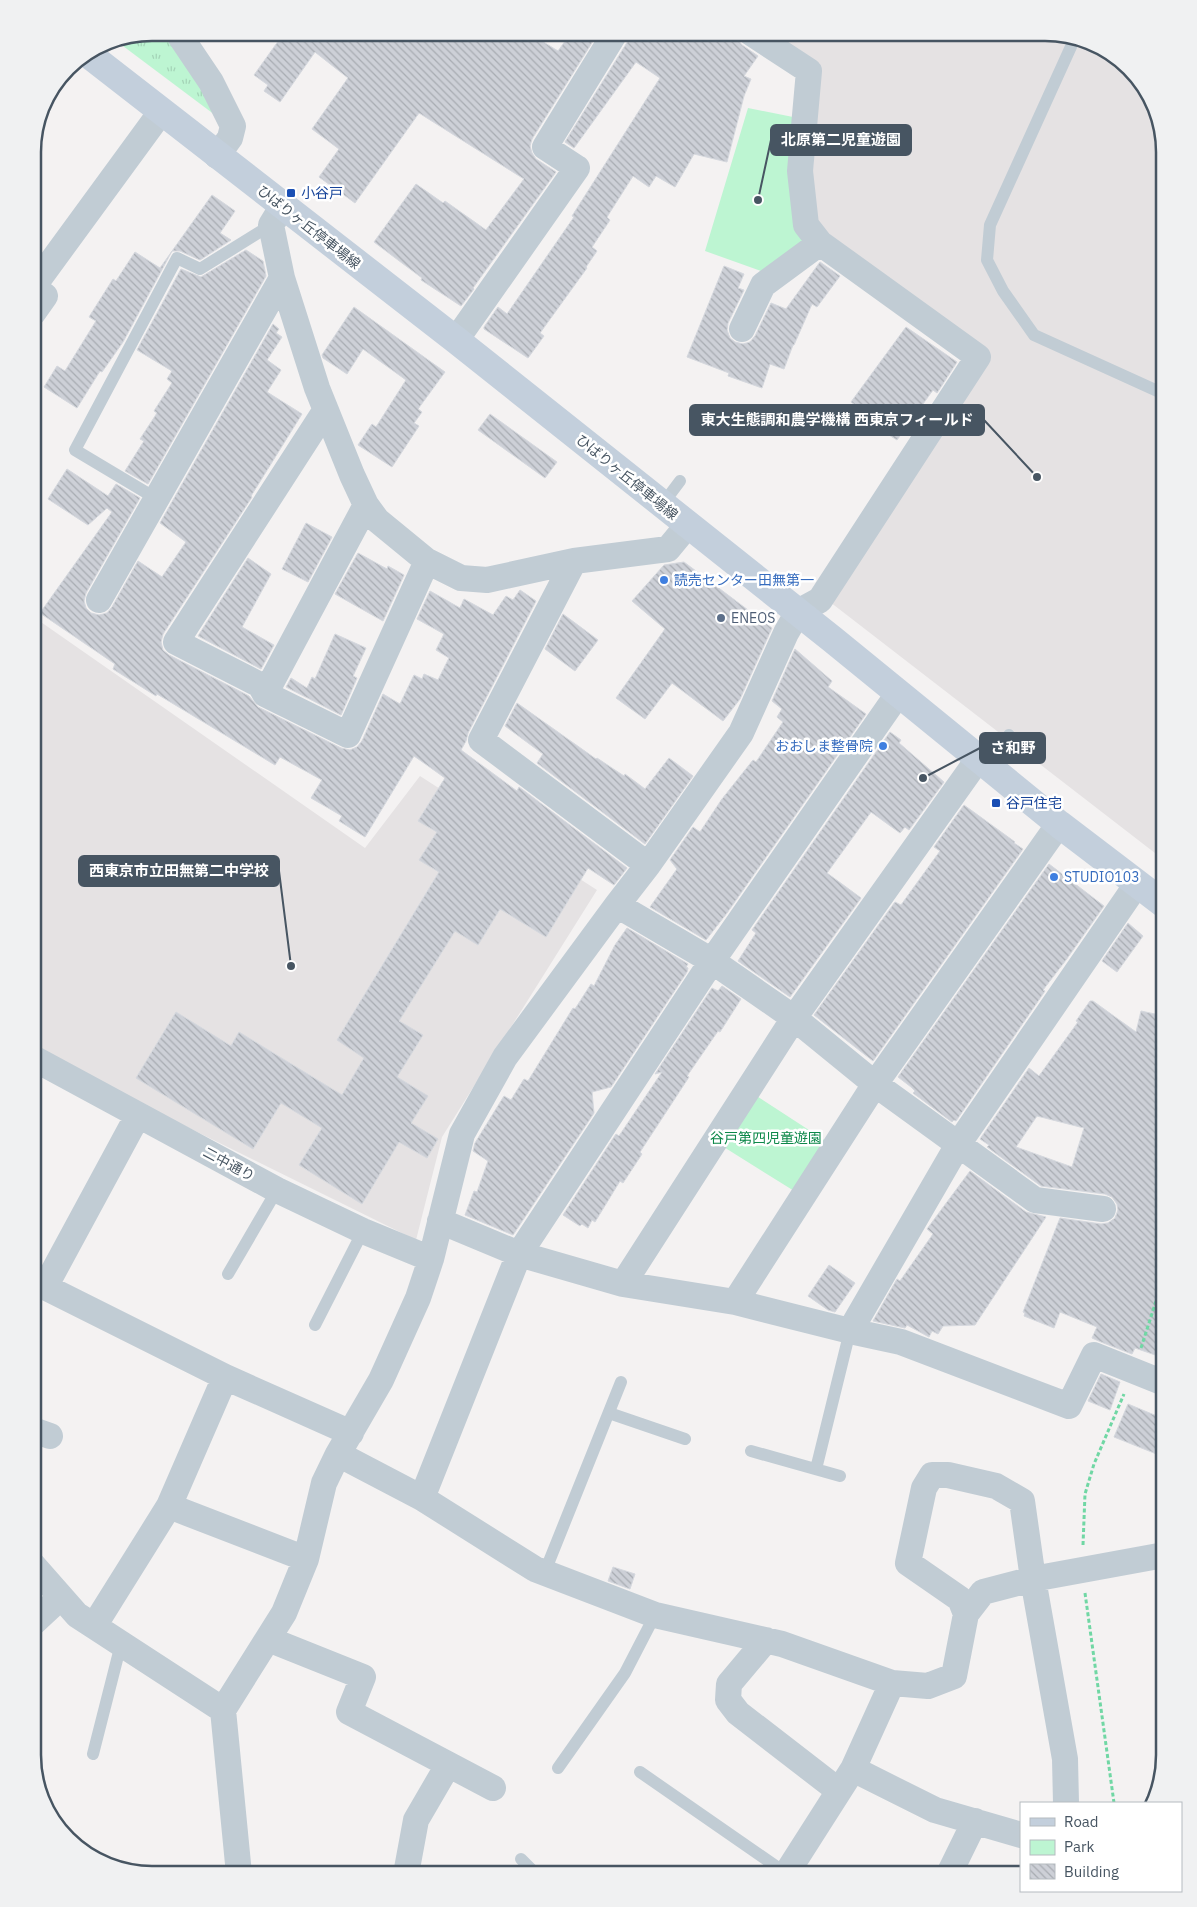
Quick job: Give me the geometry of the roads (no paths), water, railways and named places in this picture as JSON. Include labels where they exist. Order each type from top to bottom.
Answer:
[{"type":"main road","name":"ひばりヶ丘停車場線","points":[[93,58],[217,156],[277,216],[456,340],[798,612],[1059,824],[1156,898]]},
{"type":"street","points":[[184,41],[211,82],[233,126],[230,138],[217,156]]},
{"type":"street","points":[[456,340],[578,168],[545,146],[610,41]]},
{"type":"street","points":[[238,1866],[223,1710],[284,1613],[306,1559],[324,1483],[344,1443],[381,1380],[418,1298],[431,1259],[462,1134],[505,1057],[648,865],[741,733],[786,633],[798,612],[820,600],[978,357],[875,288],[820,243],[806,225],[800,171],[809,71],[763,41]]},
{"type":"street","points":[[41,276],[161,112]]},
{"type":"street","points":[[277,216],[282,278],[325,411],[366,505],[377,520],[427,561],[461,578],[487,580],[574,561],[668,549],[688,526]]},
{"type":"street","points":[[742,329],[764,285],[820,243]]},
{"type":"street","points":[[99,600],[282,278]]},
{"type":"street","points":[[325,411],[176,642],[260,685],[266,694],[348,736],[427,561]]},
{"type":"street","points":[[266,694],[366,505]]},
{"type":"street","points":[[574,561],[481,740],[648,865]]},
{"type":"street","points":[[422,1498],[519,1254],[712,961],[898,694]]},
{"type":"street","points":[[623,1284],[794,1018],[983,762]]},
{"type":"street","points":[[735,1302],[875,1084],[1059,824]]},
{"type":"street","points":[[850,1331],[959,1143],[1137,884]]},
{"type":"street","points":[[617,905],[712,961],[794,1018],[875,1084],[959,1143],[1035,1200],[1103,1209]]},
{"type":"street","name":"二中通り","points":[[41,1069],[138,1115],[277,1190],[431,1259]]},
{"type":"street","points":[[138,1115],[45,1287],[225,1377],[344,1443],[422,1498],[544,1574],[655,1615],[782,1644],[892,1683],[928,1686],[954,1676],[966,1614],[983,1592],[1033,1579],[1156,1556]]},
{"type":"street","points":[[440,1221],[519,1254],[623,1284],[735,1302],[901,1342],[1069,1406],[1094,1355],[1156,1380]]},
{"type":"street","points":[[94,1626],[169,1506],[225,1377]]},
{"type":"street","points":[[966,1614],[960,1599],[908,1564],[924,1488],[932,1476],[948,1475],[996,1486],[1022,1501],[1033,1579],[1065,1759],[1066,1802]]},
{"type":"street","points":[[169,1506],[306,1559]]},
{"type":"street","points":[[41,1575],[77,1615],[223,1710]]},
{"type":"street","points":[[41,1615],[61,1597]]},
{"type":"street","points":[[268,1639],[362,1677],[349,1712],[493,1788]]},
{"type":"street","points":[[766,1640],[729,1684],[728,1700],[738,1713],[839,1791]]},
{"type":"street","points":[[791,1866],[853,1769],[892,1683]]},
{"type":"street","points":[[407,1866],[416,1820],[448,1765]]},
{"type":"street","points":[[853,1769],[935,1810],[1020,1835]]},
{"type":"street","points":[[953,1866],[975,1821]]},
{"type":"lane","points":[[1072,45],[990,225],[987,260],[1003,291],[1034,335],[1156,390]]},
{"type":"lane","points":[[157,499],[74,450],[176,258],[200,269],[277,216]]},
{"type":"lane","points":[[662,505],[680,480]]},
{"type":"lane","points":[[983,762],[1009,735]]},
{"type":"lane","points":[[228,1274],[277,1190]]},
{"type":"lane","points":[[315,1325],[363,1230]]},
{"type":"lane","points":[[816,1469],[850,1331]]},
{"type":"lane","points":[[544,1574],[621,1382]]},
{"type":"lane","points":[[609,1413],[685,1439]]},
{"type":"lane","points":[[751,1451],[840,1476]]},
{"type":"lane","points":[[558,1768],[625,1673],[655,1615]]},
{"type":"lane","points":[[93,1754],[122,1644]]},
{"type":"lane","points":[[640,1772],[775,1866]]},
{"type":"lane","points":[[521,1859],[528,1866]]},
{"type":"place","name":"小谷戸","points":[[291,193]]},
{"type":"place","name":"北原第二児童遊園","points":[[758,200]]},
{"type":"place","name":"東大生態調和農学機構 西東京フィールド","points":[[1037,477]]},
{"type":"place","name":"読売センター田無第一","points":[[664,580]]},
{"type":"place","name":"ENEOS","points":[[721,618]]},
{"type":"place","name":"おおしま整骨院","points":[[883,746]]},
{"type":"place","name":"さ和野","points":[[923,778]]},
{"type":"place","name":"谷戸住宅","points":[[996,803]]},
{"type":"place","name":"STUDIO103","points":[[1054,877]]},
{"type":"place","name":"西東京市立田無第二中学校","points":[[291,966]]},
{"type":"park label","name":"谷戸第四児童遊園","points":[[766,1138]]}]
